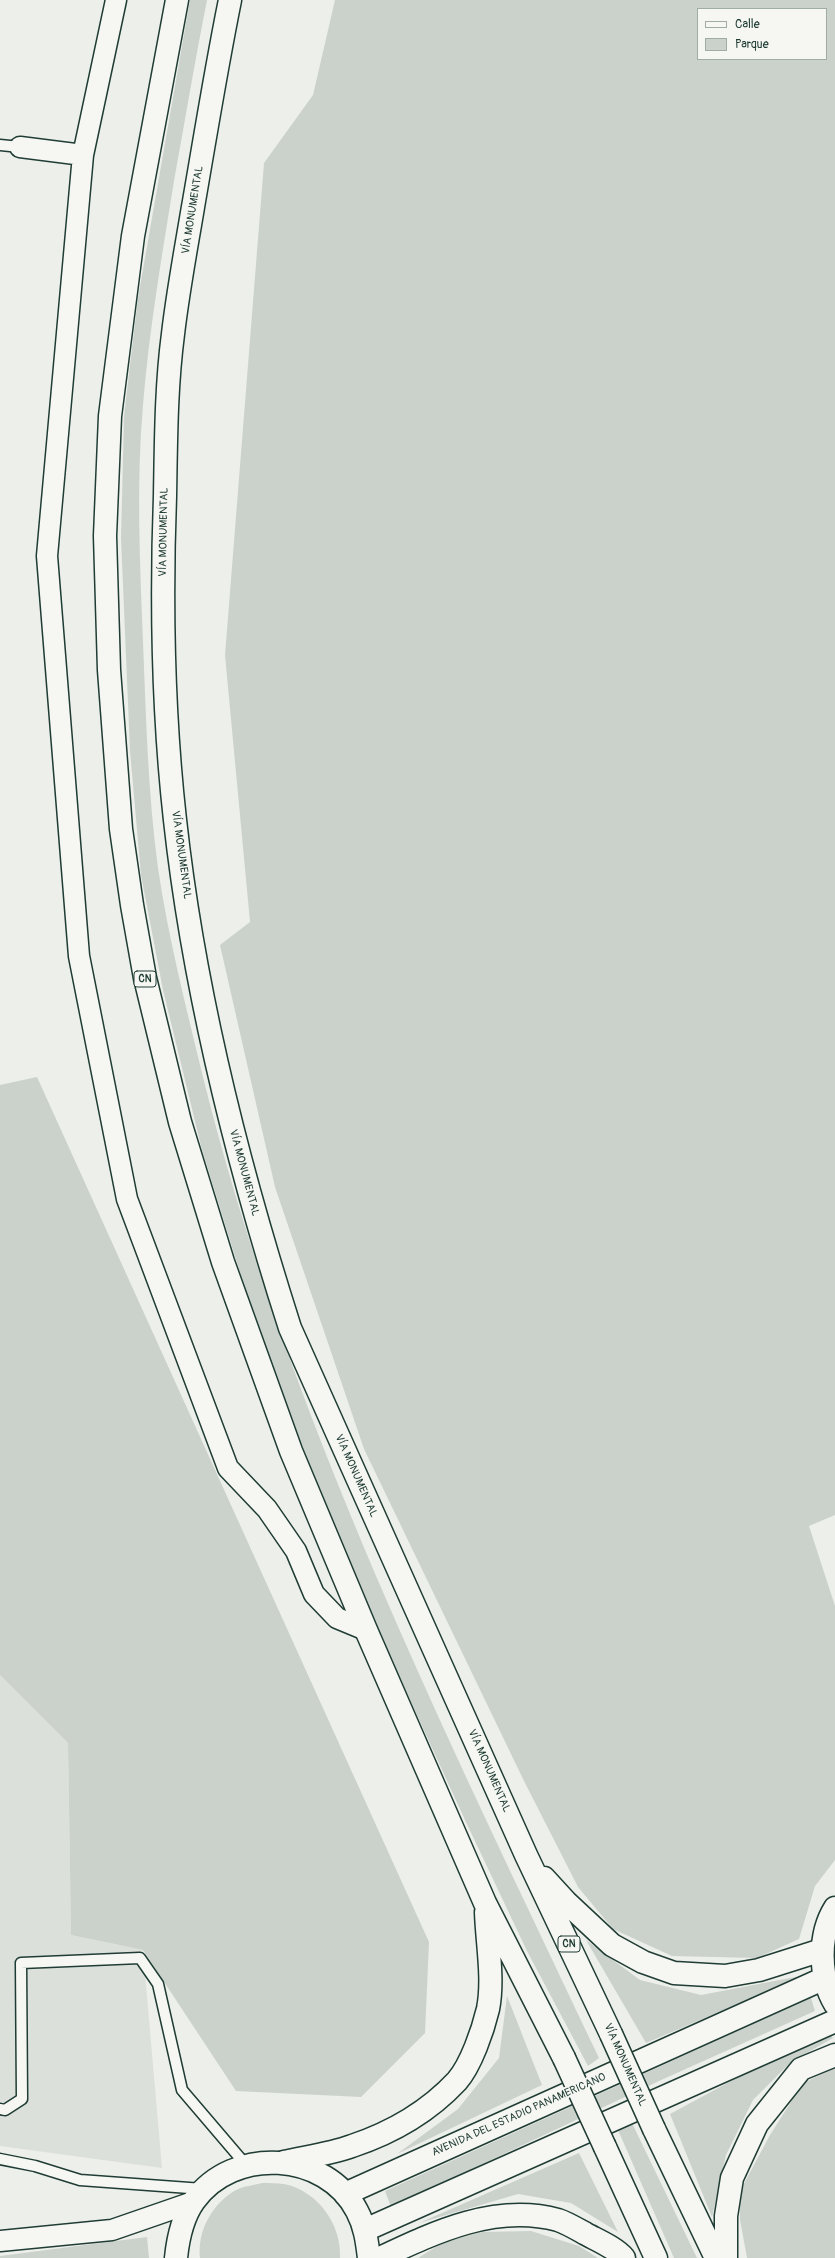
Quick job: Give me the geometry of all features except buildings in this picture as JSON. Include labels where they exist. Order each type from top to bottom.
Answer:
[{"type":"main road","name":"CN","points":[[177,0],[133,236],[110,416],[105,544],[109,670],[121,829],[132,905],[145,978],[187,1144],[223,1262],[291,1450],[366,1630],[485,1903],[564,2058],[656,2258]]},
{"type":"main road","name":"VÍA MONUMENTAL","points":[[230,0],[217,63],[172,335],[167,429],[163,552],[164,676],[175,821],[196,966],[226,1103],[262,1240],[290,1328],[526,1855],[611,2034],[654,2130],[716,2258]]},
{"type":"main road","points":[[526,1855],[566,1902],[612,1945],[643,1962],[674,1973],[725,1976],[759,1970],[822,1950]]},
{"type":"main road","points":[[176,2258],[178,2233],[199,2196],[224,2175],[246,2165],[265,2162],[284,2162],[351,2147],[394,2130],[438,2098],[458,2080],[473,2053],[488,2008],[490,1984],[485,1903]]},
{"type":"main road","points":[[835,1908],[830,1916],[822,1950],[825,1978],[835,2004]]},
{"type":"main road","name":"AVENIDA DEL ESTADIO PANAMERICANO","points":[[345,2194],[825,1978]]},
{"type":"main road","points":[[365,2230],[835,2021]]},
{"type":"main road","points":[[726,2258],[726,2216],[732,2178],[757,2124],[801,2068],[835,2055]]},
{"type":"main road","points":[[284,2162],[306,2168],[327,2178],[345,2194],[357,2210],[365,2230],[370,2258]]},
{"type":"main road","points":[[380,2258],[440,2231],[482,2218],[526,2214],[560,2220],[591,2236],[624,2258]]},
{"type":"street","points":[[116,0],[83,154],[47,556],[79,956],[127,1199],[228,1468],[267,1509],[296,1551],[314,1594],[337,1618],[366,1630]]},
{"type":"street","points":[[20,148],[83,154]]},
{"type":"street","points":[[0,2241],[112,2230],[199,2196]]},
{"type":"lane","points":[[0,145],[20,148]]},
{"type":"lane","points":[[0,2109],[5,2110],[22,2099],[21,1963],[140,1958],[158,1984],[182,2090],[246,2165]]},
{"type":"lane","points":[[0,2159],[36,2166],[80,2180],[199,2196]]},
{"type":"shaded area","points":[[0,1675],[68,1743],[71,1935],[143,1950],[162,2168],[0,2146]]},
{"type":"green space","points":[[190,0],[207,0],[174,181],[156,293],[141,435],[139,494],[148,755],[158,868],[167,919],[177,969],[201,1069],[236,1198],[278,1325],[324,1450],[375,1573],[429,1695],[599,2058],[588,2066],[527,1951],[465,1820],[356,1582],[316,1486],[277,1384],[242,1279],[202,1150],[163,990],[141,875],[130,751],[121,538],[124,416],[138,298]]},
{"type":"green space","points":[[335,0],[835,0],[835,1515],[809,1526],[835,1606],[835,1860],[815,1886],[799,1939],[757,1958],[672,1956],[613,1929],[578,1887],[524,1781],[364,1449],[275,1187],[220,945],[250,922],[225,655],[264,163],[313,95]]},
{"type":"green space","points":[[37,1077],[429,1942],[425,2033],[361,2097],[236,2091],[143,1950],[71,1935],[68,1743],[0,1675],[0,1085]]},
{"type":"green space","points":[[586,1940],[640,1980],[701,1995],[806,1975],[646,2043]]},
{"type":"green space","points":[[507,1996],[542,2085],[397,2154],[458,2109],[499,2058]]},
{"type":"green space","points":[[811,1998],[815,2011],[659,2081],[391,2207],[385,2191]]},
{"type":"green space","points":[[828,2033],[833,2038],[791,2062],[753,2100],[726,2155],[712,2217],[670,2114],[783,2053]]},
{"type":"green space","points":[[835,2068],[835,2258],[747,2258],[740,2220],[740,2191],[770,2135],[803,2083]]},
{"type":"green space","points":[[632,2123],[697,2258],[674,2258],[618,2130]]},
{"type":"green space","points":[[579,2153],[618,2232],[571,2203],[518,2194],[419,2223]]},
{"type":"green space","points":[[262,2183],[284,2184],[296,2188],[317,2202],[326,2211],[337,2234],[340,2246],[340,2258],[200,2258],[201,2237],[208,2218],[214,2209],[221,2201],[238,2189]]},
{"type":"green space","points":[[531,2231],[579,2246],[598,2258],[418,2258],[442,2243],[482,2232]]},
{"type":"green space","points":[[147,2237],[149,2258],[0,2258],[0,2256]]}]
